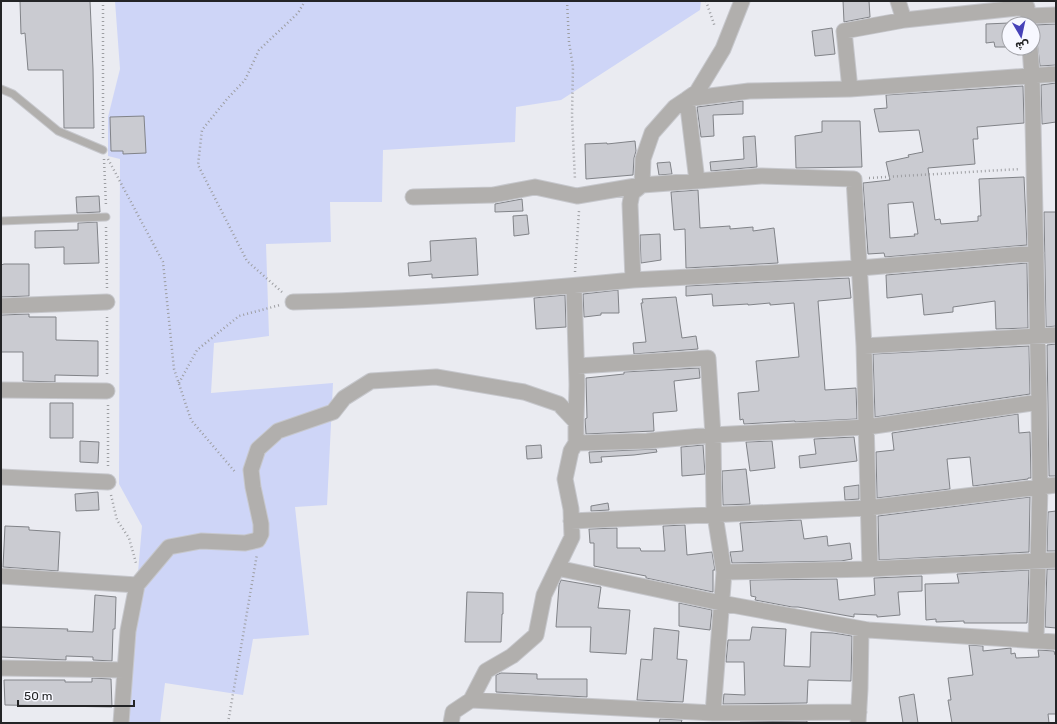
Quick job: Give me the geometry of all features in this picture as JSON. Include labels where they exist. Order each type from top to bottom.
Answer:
[{"type":"street","points":[[633,280],[630,204],[632,193],[642,184],[643,159],[652,133],[675,107],[697,92],[723,49],[742,1]]},
{"type":"street","points":[[898,1],[904,20]]},
{"type":"street","points":[[850,89],[844,31],[904,20],[1027,12],[1056,15]]},
{"type":"street","points":[[1031,56],[1038,336],[1040,486],[1036,640]]},
{"type":"street","points":[[687,99],[749,91],[850,89],[1056,74]]},
{"type":"street","points":[[687,99],[697,181]]},
{"type":"street","points":[[413,197],[493,195],[536,187],[577,196],[642,184],[761,176],[854,179],[864,346],[870,569]]},
{"type":"street","points":[[293,302],[345,301],[574,286],[633,280],[860,268],[1036,253]]},
{"type":"street","points":[[451,723],[453,712],[471,700],[486,672],[512,656],[536,635],[544,595],[572,537],[571,509],[565,479],[571,451],[576,443],[577,366],[574,286]]},
{"type":"street","points":[[1,306],[107,302]]},
{"type":"street","points":[[864,346],[1056,335]]},
{"type":"street","points":[[577,366],[708,358],[713,435],[715,514],[724,572],[712,713]]},
{"type":"street","points":[[121,723],[128,630],[137,585],[169,547],[201,541],[246,544],[258,540],[261,534],[261,524],[251,470],[258,449],[278,431],[333,412],[344,398],[371,381],[436,377],[524,392],[559,404],[576,422]]},
{"type":"street","points":[[1,390],[107,391]]},
{"type":"street","points":[[576,443],[647,441],[713,435],[867,427],[1039,402]]},
{"type":"street","points":[[1,477],[108,482]]},
{"type":"street","points":[[571,521],[868,508],[1056,485]]},
{"type":"street","points":[[724,572],[870,569],[1056,560]]},
{"type":"street","points":[[557,568],[721,604],[861,629],[1056,642]]},
{"type":"street","points":[[1,576],[137,585]]},
{"type":"street","points":[[471,700],[712,713],[859,717],[861,629]]},
{"type":"street","points":[[1,668],[125,670]]},
{"type":"lane","points":[[1,89],[13,94],[58,131],[103,150]]},
{"type":"lane","points":[[1,221],[106,217]]},
{"type":"path","points":[[293,302],[247,261],[198,165],[202,130],[227,99],[245,80],[259,50],[298,13],[305,1]]},
{"type":"path","points":[[567,1],[569,42],[573,67],[572,116],[574,178],[579,215],[574,286]]},
{"type":"path","points":[[706,1],[723,49]]},
{"type":"path","points":[[103,150],[163,262],[174,369],[191,420],[244,482],[253,487]]},
{"type":"path","points":[[854,179],[1034,168]]},
{"type":"path","points":[[179,383],[197,350],[239,316],[293,302]]},
{"type":"path","points":[[228,723],[257,555],[258,540]]},
{"type":"shaded area","points":[[115,1],[701,1],[700,10],[561,100],[516,107],[515,142],[383,150],[382,202],[330,202],[331,242],[266,244],[269,336],[214,343],[211,393],[333,383],[327,505],[295,507],[309,635],[253,639],[243,695],[165,683],[160,723],[125,723],[142,526],[119,484],[120,159],[108,156],[108,117],[120,69]]},
{"type":"building","points":[[20,1],[90,1],[94,128],[64,128],[63,70],[28,70],[25,33],[21,34]]},
{"type":"building","points":[[843,1],[869,1],[870,17],[844,22]]},
{"type":"building","points":[[1001,23],[1001,47],[995,47],[994,42],[986,43],[986,24]]},
{"type":"building","points":[[1056,24],[1056,65],[1040,66],[1039,56],[1041,56],[1041,25]]},
{"type":"building","points":[[832,28],[835,54],[815,56],[812,31]]},
{"type":"building","points":[[1056,83],[1056,122],[1042,124],[1041,85]]},
{"type":"building","points":[[1023,86],[1024,123],[977,127],[978,139],[973,139],[975,164],[928,168],[935,220],[940,219],[941,224],[978,221],[978,216],[981,216],[979,179],[1024,177],[1027,245],[885,257],[884,253],[868,254],[863,183],[890,180],[886,162],[923,152],[919,130],[879,132],[874,109],[887,108],[886,95]],"holes":[[[913,202],[918,234],[914,234],[915,236],[890,238],[888,204]]]},
{"type":"building","points":[[743,101],[743,114],[713,115],[714,136],[701,137],[697,107]]},
{"type":"building","points":[[144,116],[146,153],[123,154],[123,151],[111,151],[110,117]]},
{"type":"building","points":[[822,121],[860,121],[862,167],[796,168],[795,136],[822,132]]},
{"type":"building","points":[[755,136],[757,167],[711,171],[710,162],[744,159],[743,137]]},
{"type":"building","points":[[635,141],[636,151],[633,175],[586,179],[585,144],[607,144]]},
{"type":"building","points":[[670,162],[672,174],[659,175],[657,163]]},
{"type":"building","points":[[698,190],[700,228],[730,226],[730,229],[753,227],[753,231],[774,228],[778,263],[686,268],[685,229],[674,230],[671,192]]},
{"type":"building","points":[[99,196],[100,212],[77,213],[76,197]]},
{"type":"building","points":[[522,199],[523,211],[495,212],[495,204]]},
{"type":"building","points":[[1044,212],[1056,212],[1056,326],[1046,327]]},
{"type":"building","points":[[527,215],[529,234],[514,236],[513,216]]},
{"type":"building","points":[[97,222],[99,263],[64,264],[64,247],[35,248],[35,231],[78,230],[78,223]]},
{"type":"building","points":[[660,234],[661,260],[641,263],[640,235]]},
{"type":"building","points":[[476,238],[478,275],[432,278],[432,274],[409,276],[408,263],[431,261],[430,241]]},
{"type":"building","points":[[1027,263],[1028,328],[996,329],[995,301],[953,307],[953,312],[924,315],[922,294],[887,298],[886,275]]},
{"type":"building","points":[[29,264],[29,296],[1,297],[1,265]]},
{"type":"building","points":[[849,278],[851,298],[818,301],[825,390],[856,388],[857,419],[744,424],[743,419],[740,420],[738,393],[759,391],[756,361],[799,357],[794,303],[713,306],[712,294],[686,296],[686,286]]},
{"type":"building","points":[[618,290],[619,313],[601,313],[601,315],[584,317],[583,294]]},
{"type":"building","points":[[565,295],[566,327],[536,329],[534,298]]},
{"type":"building","points":[[676,297],[682,338],[696,336],[698,349],[634,354],[633,343],[646,342],[641,303],[643,303],[642,299]]},
{"type":"building","points":[[29,314],[29,317],[56,317],[56,340],[98,341],[98,376],[55,375],[55,382],[23,381],[23,352],[1,352],[1,315]]},
{"type":"building","points":[[1056,344],[1056,476],[1049,476],[1047,345]]},
{"type":"building","points":[[1029,346],[1030,394],[875,417],[873,354]]},
{"type":"building","points":[[699,368],[700,378],[674,381],[677,411],[653,413],[654,431],[586,434],[586,378],[624,374],[624,372]]},
{"type":"building","points":[[50,403],[73,403],[73,438],[50,438]]},
{"type":"building","points":[[1018,414],[1019,433],[1030,432],[1031,478],[973,486],[970,457],[947,459],[950,489],[877,498],[876,452],[894,450],[892,433]]},
{"type":"building","points":[[854,437],[857,461],[800,468],[799,456],[816,454],[814,439]]},
{"type":"building","points":[[80,441],[99,442],[98,463],[80,462]]},
{"type":"building","points":[[772,441],[775,468],[750,471],[746,442]]},
{"type":"building","points":[[541,445],[542,458],[527,459],[526,446]]},
{"type":"building","points":[[703,445],[705,474],[682,476],[681,447]]},
{"type":"building","points":[[656,449],[657,452],[601,457],[602,462],[590,463],[589,452]]},
{"type":"building","points":[[746,469],[750,504],[723,505],[722,471]]},
{"type":"building","points":[[859,485],[859,499],[845,500],[844,487]]},
{"type":"building","points":[[98,492],[99,510],[76,511],[75,494]]},
{"type":"building","points":[[1030,497],[1029,552],[879,560],[878,516]]},
{"type":"building","points":[[608,503],[609,510],[591,511],[591,506]]},
{"type":"building","points":[[1056,511],[1056,551],[1047,551],[1048,512]]},
{"type":"building","points":[[801,520],[804,539],[827,536],[828,546],[850,543],[852,559],[841,561],[732,563],[730,552],[743,551],[740,523]]},
{"type":"building","points":[[685,525],[687,555],[712,552],[715,570],[713,570],[713,592],[646,578],[646,576],[594,566],[594,543],[590,543],[589,529],[617,528],[617,548],[640,548],[641,551],[665,551],[663,526]]},
{"type":"building","points":[[5,526],[29,527],[29,530],[60,532],[58,571],[3,567]]},
{"type":"building","points":[[1047,569],[1056,569],[1056,628],[1045,627]]},
{"type":"building","points":[[1029,570],[1027,623],[964,623],[964,621],[936,622],[936,619],[926,620],[925,584],[959,583],[957,574]]},
{"type":"building","points":[[922,576],[922,591],[898,592],[900,615],[877,617],[877,615],[854,614],[854,617],[755,600],[756,597],[751,596],[750,580],[837,579],[839,600],[875,595],[874,578]]},
{"type":"building","points":[[561,580],[601,587],[598,608],[630,610],[626,654],[590,652],[591,627],[556,627],[559,585]]},
{"type":"building","points":[[467,592],[503,593],[501,642],[465,642]]},
{"type":"building","points":[[95,595],[116,597],[112,661],[93,660],[93,657],[66,656],[66,660],[1,657],[1,627],[68,629],[67,631],[93,632]]},
{"type":"building","points":[[679,603],[712,610],[710,630],[679,626]]},
{"type":"building","points":[[752,627],[786,629],[784,666],[810,667],[811,632],[852,636],[851,681],[808,680],[807,703],[723,704],[724,694],[745,695],[744,662],[726,662],[728,640],[750,640]]},
{"type":"building","points":[[654,628],[679,631],[677,659],[687,660],[683,702],[637,700],[641,659],[652,660]]},
{"type":"building","points":[[969,645],[983,646],[983,651],[1011,648],[1011,654],[1015,653],[1016,658],[1039,657],[1038,650],[1054,651],[1055,655],[1056,654],[1056,714],[1048,714],[1049,723],[952,723],[948,700],[951,700],[948,678],[973,675]]},
{"type":"building","points":[[501,673],[537,674],[537,679],[587,679],[587,697],[496,692],[496,675]]},
{"type":"building","points":[[92,678],[111,679],[112,707],[5,705],[4,680],[65,680],[65,682],[92,682]]},
{"type":"building","points":[[914,694],[918,723],[903,723],[899,697]]},
{"type":"building","points":[[660,719],[682,720],[681,723],[659,723]]},
{"type":"building","points":[[807,721],[807,723],[740,723],[740,722]]}]
